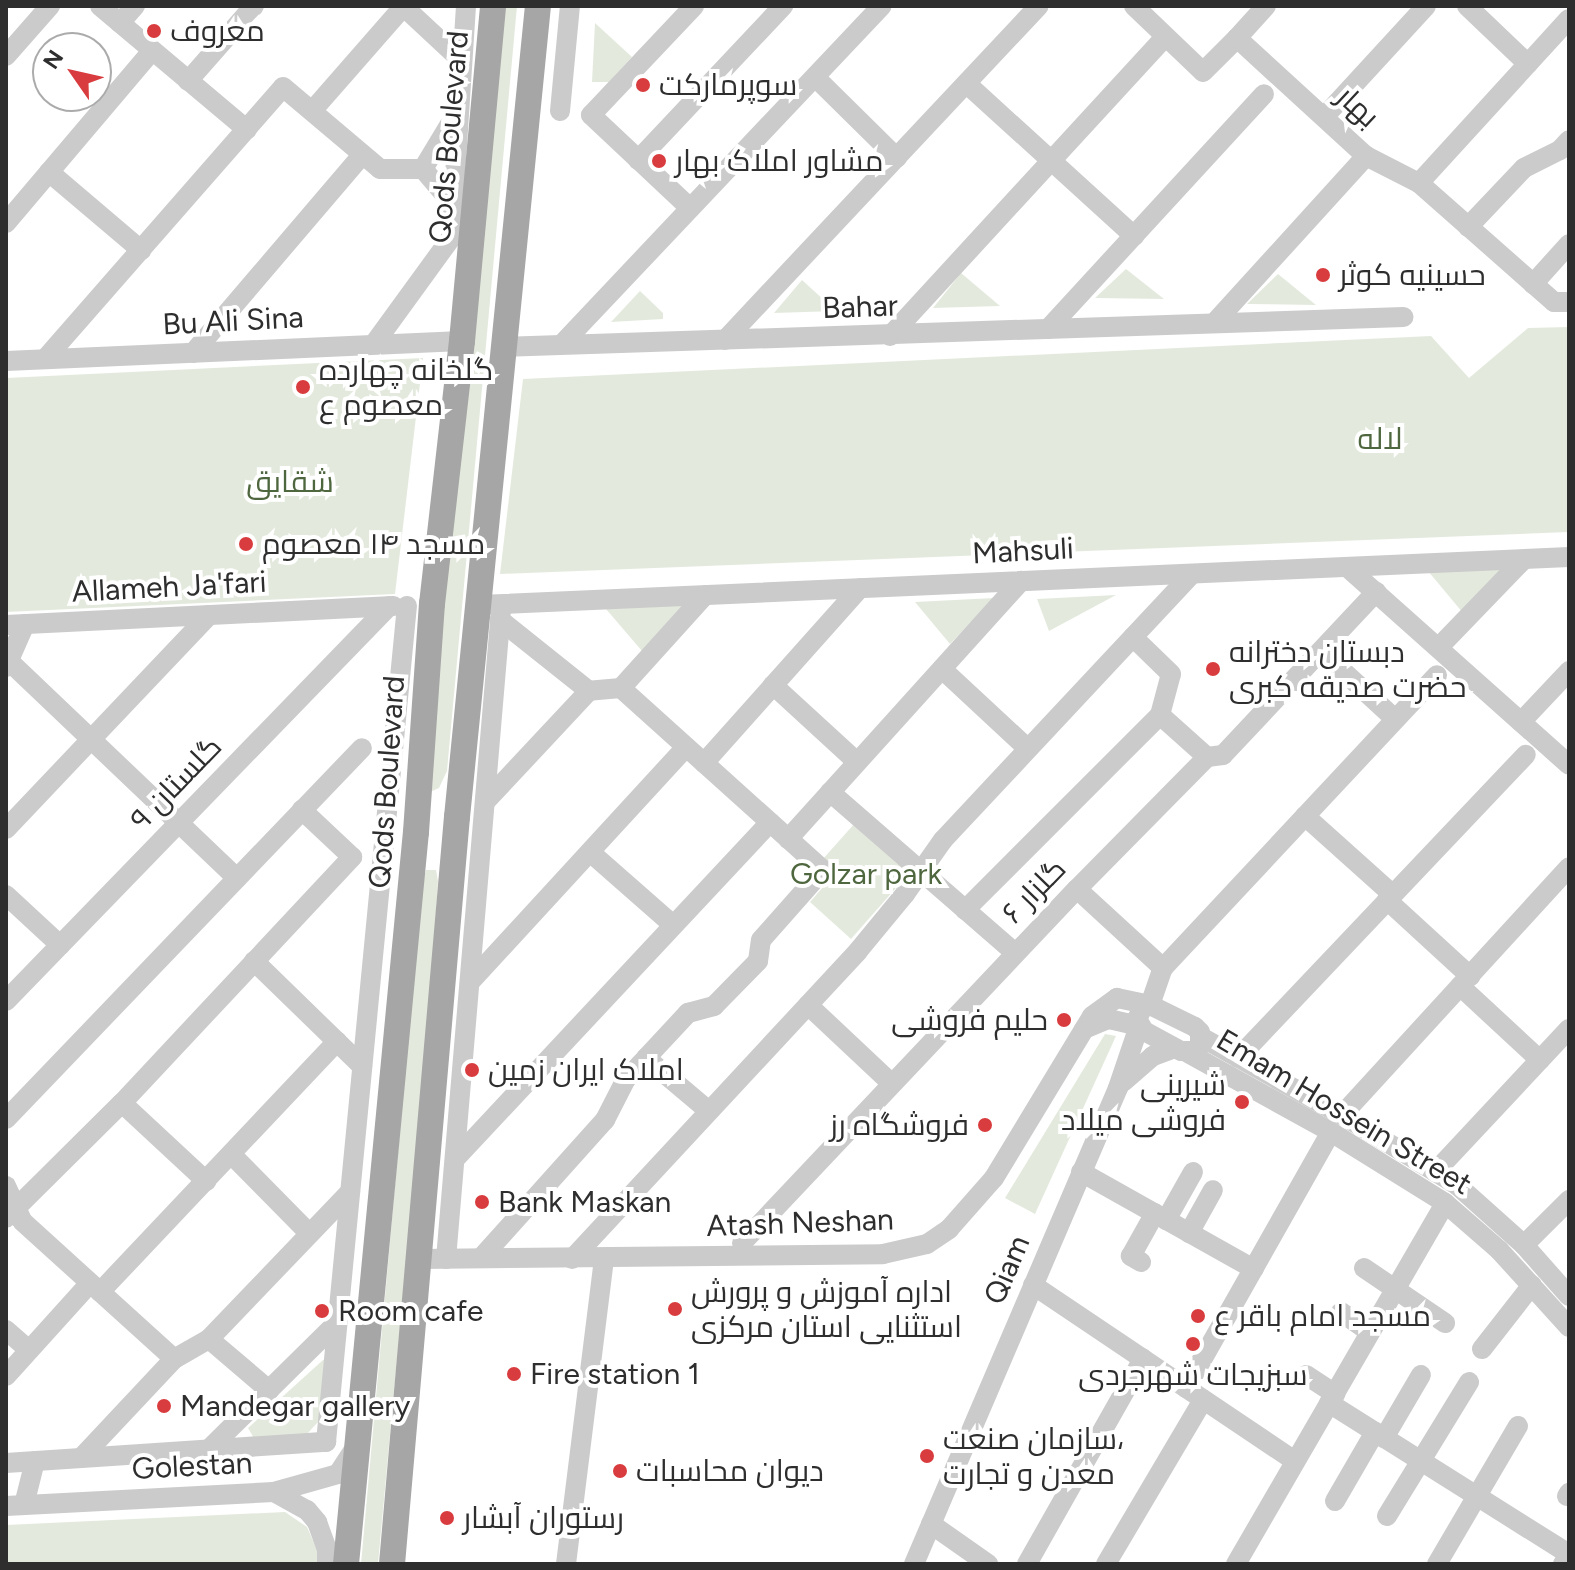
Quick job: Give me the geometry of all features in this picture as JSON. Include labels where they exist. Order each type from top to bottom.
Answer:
[{"type":"main road","name":"Qods Boulevard","points":[[346,1564],[419,788],[409,605],[462,341],[493,6]]},
{"type":"main road","points":[[392,1564],[433,1259],[451,884],[459,793],[494,609],[504,347],[538,6]]},
{"type":"main road","points":[[419,788],[425,811],[433,817],[448,813],[459,793]]},
{"type":"main road","points":[[412,879],[420,860],[427,854],[437,855],[445,861],[451,884]]},
{"type":"street","points":[[100,6],[247,130]]},
{"type":"street","points":[[120,23],[135,6]]},
{"type":"street","points":[[188,81],[254,6]]},
{"type":"street","points":[[312,111],[404,6],[461,60]]},
{"type":"street","points":[[374,344],[451,238],[466,6]]},
{"type":"street","points":[[560,111],[570,6]]},
{"type":"street","points":[[591,115],[694,6]]},
{"type":"street","points":[[638,160],[783,6]]},
{"type":"street","points":[[562,344],[882,6]]},
{"type":"street","points":[[725,340],[1039,6]]},
{"type":"street","points":[[1134,6],[1203,72],[1266,6]]},
{"type":"street","points":[[1467,6],[1528,64]]},
{"type":"street","points":[[6,56],[46,7]]},
{"type":"street","points":[[1325,116],[1412,11]]},
{"type":"street","points":[[1419,183],[1569,19]]},
{"type":"street","points":[[890,336],[1165,37]]},
{"type":"street","name":"بهار","points":[[1237,38],[1366,156],[1419,183],[1533,284],[1562,302]]},
{"type":"street","points":[[6,223],[152,51]]},
{"type":"street","points":[[815,77],[897,158]]},
{"type":"street","points":[[967,84],[1134,236]]},
{"type":"street","points":[[45,359],[283,87],[380,169],[423,169],[452,203]]},
{"type":"street","points":[[1048,329],[1264,94]]},
{"type":"street","points":[[423,169],[459,109]]},
{"type":"street","points":[[528,112],[560,111],[591,115],[690,208]]},
{"type":"street","points":[[1468,227],[1524,168],[1560,150],[1569,140]]},
{"type":"street","points":[[193,353],[362,155]]},
{"type":"street","points":[[1217,320],[1366,156]]},
{"type":"street","points":[[49,172],[141,250]]},
{"type":"street","points":[[1533,284],[1569,244]]},
{"type":"street","name":"Bahar","points":[[504,347],[890,336],[1217,320],[1404,317]]},
{"type":"street","name":"Bu Ali Sina","points":[[6,361],[462,341]]},
{"type":"street","name":"Mahsuli","points":[[494,609],[705,595],[1569,557]]},
{"type":"street","points":[[1439,647],[1524,559]]},
{"type":"street","points":[[1347,567],[1569,765]]},
{"type":"street","points":[[572,1259],[888,916],[943,840],[1192,574]]},
{"type":"street","points":[[788,839],[1021,581]]},
{"type":"street","points":[[704,763],[860,588]]},
{"type":"street","name":"گلزار ۶","points":[[742,1243],[1077,889],[1207,757],[1223,755],[1376,592]]},
{"type":"street","points":[[485,802],[589,691],[621,688],[705,595]]},
{"type":"street","points":[[6,1463],[326,1442],[409,605]]},
{"type":"street","name":"Allameh Ja'fari","points":[[16,625],[409,605]]},
{"type":"street","name":"گلستان ۹","points":[[6,1001],[179,823],[409,605]]},
{"type":"street","points":[[494,609],[589,691]]},
{"type":"street","points":[[433,1259],[455,1159],[485,802],[494,609]]},
{"type":"street","points":[[6,829],[209,615]]},
{"type":"street","points":[[16,625],[8,665],[91,738],[237,878]]},
{"type":"street","points":[[965,910],[1160,715],[1171,674],[1133,637]]},
{"type":"street","points":[[1321,651],[1395,719]]},
{"type":"street","points":[[942,669],[1028,749]]},
{"type":"street","points":[[1521,722],[1569,671]]},
{"type":"street","points":[[1084,1029],[1108,1019],[1139,1026],[1188,1046],[1195,1027],[1150,1005],[1163,968],[1437,675]]},
{"type":"street","points":[[773,685],[857,762]]},
{"type":"street","points":[[481,1258],[605,1120],[626,1079],[688,1013],[714,1006],[758,961],[761,940],[823,870],[621,688]]},
{"type":"street","points":[[1160,715],[1207,757]]},
{"type":"street","points":[[470,982],[686,747]]},
{"type":"street","points":[[6,1119],[362,748]]},
{"type":"street","points":[[1238,1058],[1526,755]]},
{"type":"street","points":[[830,792],[1015,953]]},
{"type":"street","points":[[12,1212],[122,1103],[352,857],[302,810]]},
{"type":"street","points":[[1305,816],[1390,898],[1540,1060]]},
{"type":"street","points":[[455,1159],[770,822]]},
{"type":"street","points":[[590,852],[673,925]]},
{"type":"street","points":[[1186,1388],[1337,1124],[1569,867]]},
{"type":"street","points":[[1077,889],[1163,968]]},
{"type":"street","points":[[6,895],[60,945]]},
{"type":"street","points":[[254,961],[362,1066]]},
{"type":"street","name":"Atash Neshan","points":[[433,1259],[883,1254],[927,1244],[949,1229],[994,1178],[1084,1029],[1102,1005],[1117,998],[1150,1005]]},
{"type":"street","points":[[808,1005],[892,1084]]},
{"type":"street","name":"Qiam","points":[[914,1564],[1118,1088],[1139,1026],[1138,1012],[1150,1005]]},
{"type":"street","points":[[1435,1172],[1569,1029]]},
{"type":"street","points":[[6,1376],[29,1350],[206,1181],[337,1041]]},
{"type":"street","name":"Emam Hossein Street","points":[[1188,1046],[1238,1058],[1337,1124],[1445,1203],[1532,1285],[1569,1327]]},
{"type":"street","name":"Emam Hossein Street","points":[[1188,1046],[1457,1185],[1524,1245],[1569,1296]]},
{"type":"street","name":"Qiam","points":[[1118,1088],[1137,1067],[1188,1046]]},
{"type":"street","points":[[646,1058],[709,1111]]},
{"type":"street","points":[[122,1103],[206,1181]]},
{"type":"street","points":[[231,1154],[310,1234]]},
{"type":"street","points":[[1081,1172],[1254,1269]]},
{"type":"street","points":[[1141,1262],[1131,1256],[1193,1172]]},
{"type":"street","points":[[6,1186],[12,1212],[174,1359]]},
{"type":"street","points":[[1189,1233],[1213,1190]]},
{"type":"street","points":[[81,1458],[174,1359],[209,1339],[350,1192]]},
{"type":"street","points":[[1524,1245],[1569,1200]]},
{"type":"street","points":[[1240,1563],[1295,1461],[1445,1203]]},
{"type":"street","points":[[566,1564],[604,1259]]},
{"type":"street","points":[[1364,1268],[1445,1323]]},
{"type":"street","points":[[1033,1285],[1295,1461]]},
{"type":"street","points":[[1482,1349],[1532,1285]]},
{"type":"street","points":[[1341,1312],[1370,1332]]},
{"type":"street","points":[[208,1450],[337,1323]]},
{"type":"street","points":[[6,1330],[29,1350]]},
{"type":"street","points":[[209,1339],[269,1390]]},
{"type":"street","points":[[1027,1564],[1143,1359]]},
{"type":"street","points":[[1306,1375],[1380,1435],[1569,1554],[1563,1564]]},
{"type":"street","points":[[1335,1501],[1421,1375]]},
{"type":"street","points":[[1387,1516],[1469,1382]]},
{"type":"street","points":[[1106,1564],[1203,1400]]},
{"type":"street","points":[[1437,1564],[1518,1426]]},
{"type":"street","name":"Golestan","points":[[15,1505],[274,1492],[338,1474],[360,1439]]},
{"type":"street","points":[[15,1505],[35,1461]]},
{"type":"street","points":[[274,1492],[292,1499],[317,1522],[327,1549],[327,1564]]},
{"type":"street","points":[[931,1524],[988,1564]]},
{"type":"green space","points":[[498,6],[517,6],[447,771],[439,788],[430,792],[425,772]]},
{"type":"green space","points":[[595,23],[632,57],[609,82],[592,82]]},
{"type":"green space","points":[[1126,269],[1164,299],[1095,298]]},
{"type":"green space","points":[[961,273],[1000,306],[933,308]]},
{"type":"green space","points":[[1278,274],[1316,305],[1247,304]]},
{"type":"green space","points":[[802,280],[836,311],[774,313]]},
{"type":"green space","points":[[640,291],[663,313],[663,319],[611,322]]},
{"type":"green space","name":"لاله","points":[[1569,327],[1569,532],[500,574],[523,379],[1431,336],[1469,378],[1528,328]]},
{"type":"green space","name":"شقایق","points":[[423,358],[395,594],[6,612],[6,378]]},
{"type":"green space","points":[[1507,567],[1463,613],[1428,571]]},
{"type":"green space","points":[[1116,595],[1049,631],[1037,599]]},
{"type":"green space","points":[[994,598],[950,644],[915,602]]},
{"type":"green space","points":[[685,605],[642,651],[606,609]]},
{"type":"green space","name":"Golzar park","points":[[855,823],[910,872],[851,939],[810,902],[836,872],[822,860]]},
{"type":"green space","points":[[426,870],[436,870],[438,881],[431,991],[378,1564],[361,1564],[422,885]]},
{"type":"green space","points":[[1105,1034],[1116,1036],[1035,1214],[1005,1198]]},
{"type":"green space","points":[[323,1360],[330,1360],[319,1421],[305,1436],[255,1440],[248,1428]]},
{"type":"green space","points":[[285,1512],[307,1527],[318,1552],[317,1564],[6,1564],[6,1525]]},
{"type":"place","name":"معروف","points":[[154,31]]},
{"type":"place","name":"سوپرمارکت","points":[[643,85]]},
{"type":"place","name":"مشاور املاک بهار","points":[[659,161]]},
{"type":"place","name":"حسینیه کوثر","points":[[1323,275]]},
{"type":"place","name":"گلخانه چهارده معصوم ع","points":[[303,387]]},
{"type":"place","name":"مسجد ۱۴ معصوم","points":[[246,544]]},
{"type":"place","name":"دبستان دخترانه حضرت صدیقه کبری","points":[[1213,669]]},
{"type":"place","name":"حلیم فروشی","points":[[1064,1020]]},
{"type":"place","name":"املاک ایران زمین","points":[[472,1070]]},
{"type":"place","name":"شیرینی فروشی میلاد","points":[[1242,1102]]},
{"type":"place","name":"فروشگاه رز","points":[[985,1125]]},
{"type":"place","name":"Bank Maskan","points":[[482,1202]]},
{"type":"place","name":"اداره آموزش و پرورش استثنایی استان مرکزی","points":[[675,1309]]},
{"type":"place","name":"Room cafe","points":[[322,1311]]},
{"type":"place","name":"مسجد امام باقر ع","points":[[1198,1316]]},
{"type":"place","name":"سبزیجات شهرجردی","points":[[1193,1344]]},
{"type":"place","name":"Fire station 1","points":[[514,1374]]},
{"type":"place","name":"Mandegar gallery","points":[[164,1406]]},
{"type":"place","name":"سازمان صنعت، معدن و تجارت","points":[[927,1456]]},
{"type":"place","name":"دیوان محاسبات","points":[[620,1471]]},
{"type":"place","name":"رستوران آبشار","points":[[447,1518]]}]
